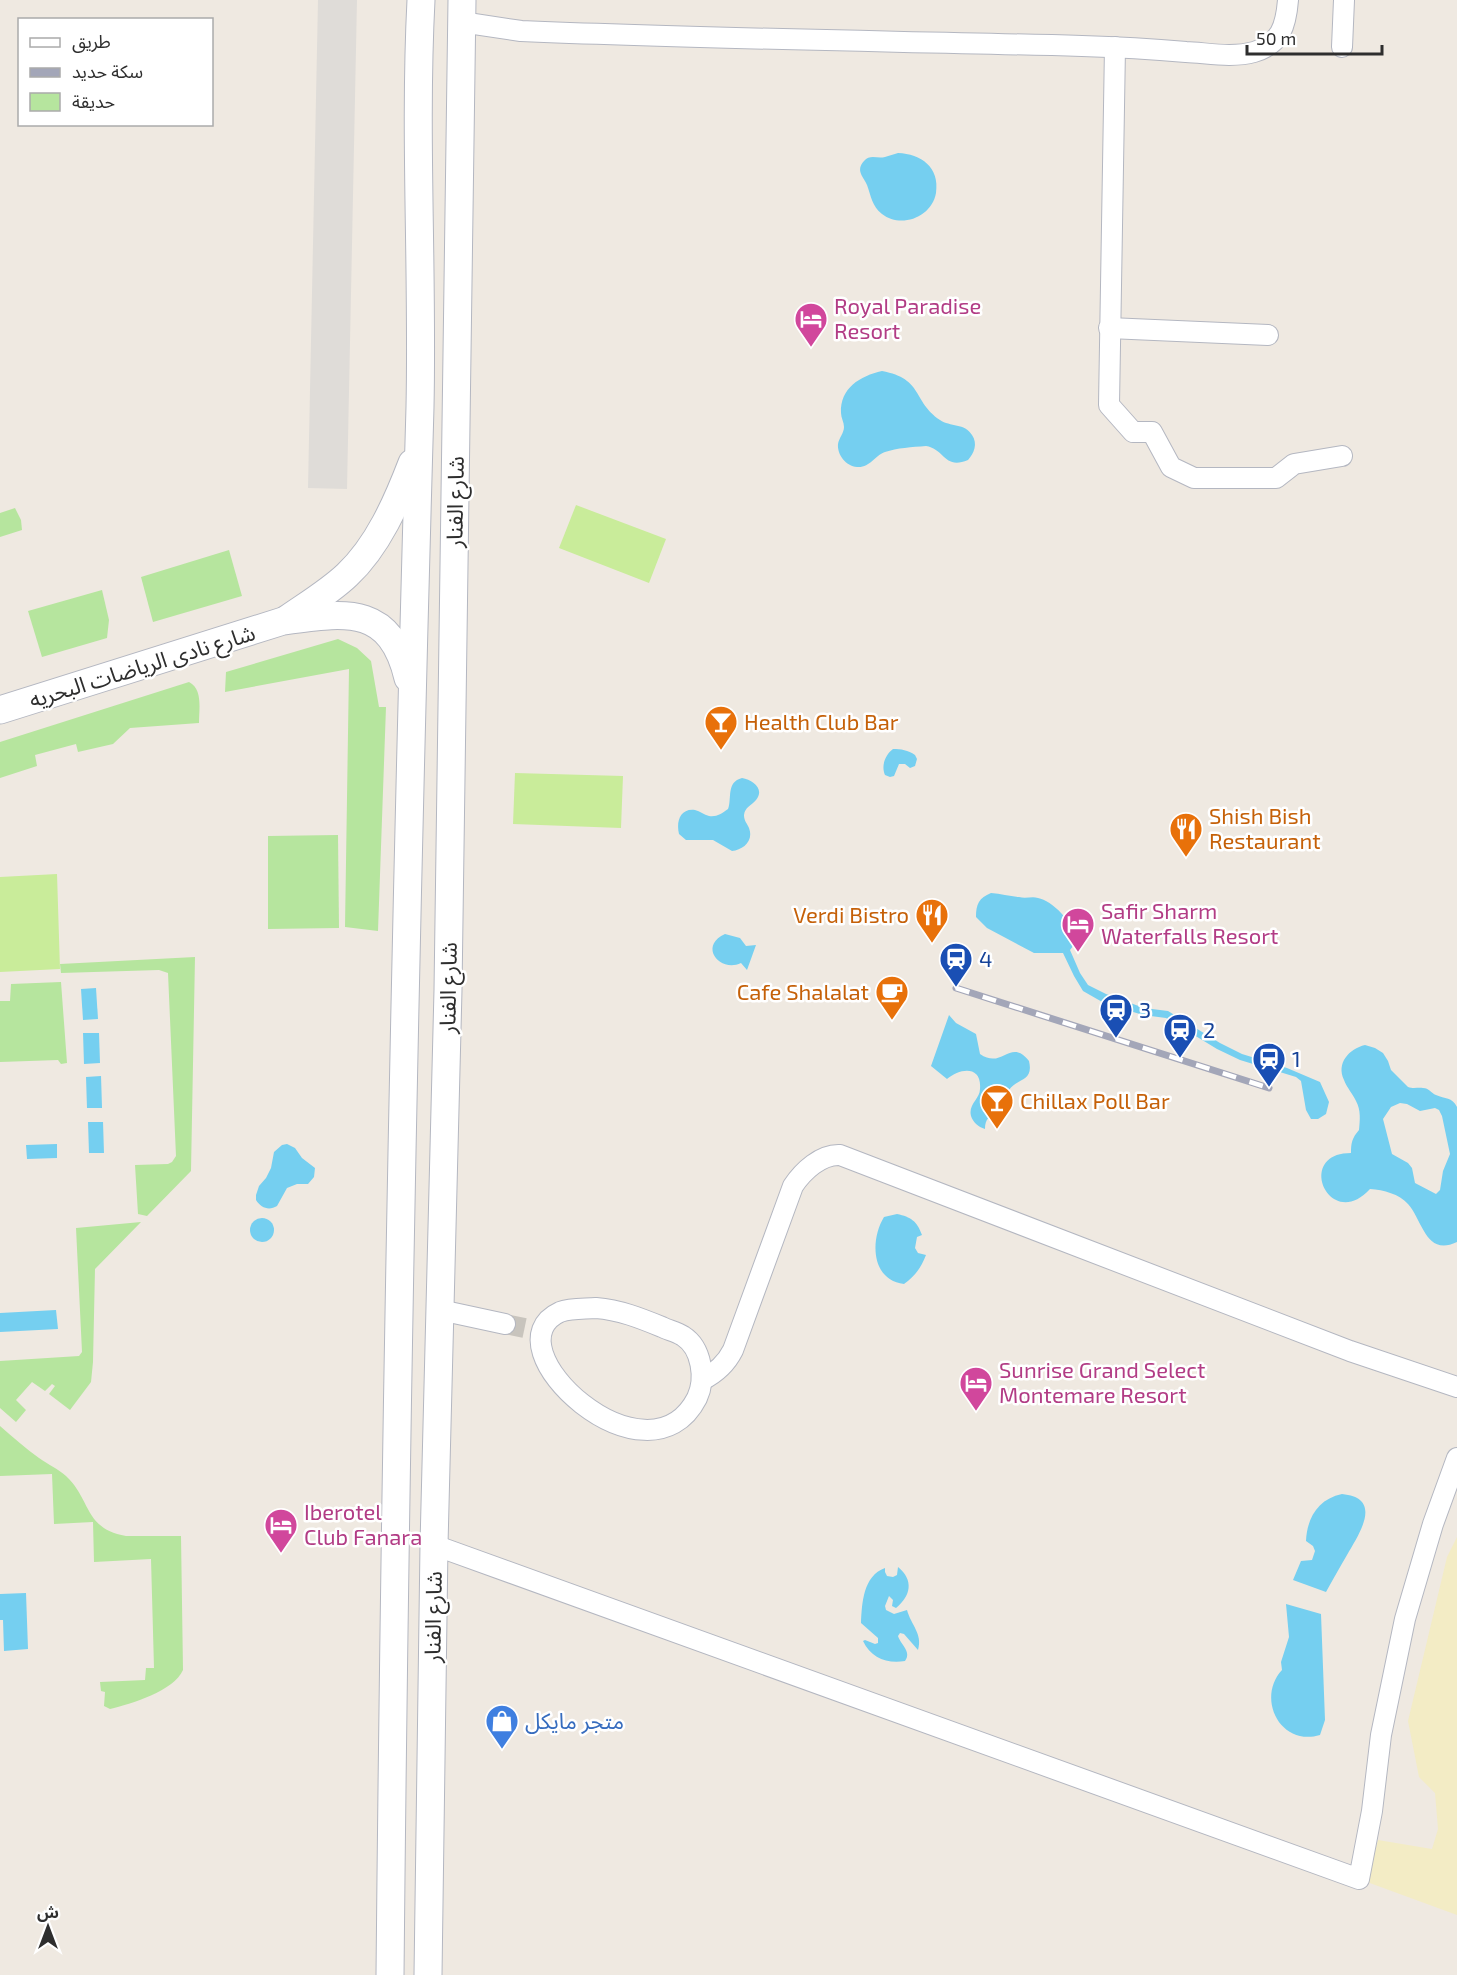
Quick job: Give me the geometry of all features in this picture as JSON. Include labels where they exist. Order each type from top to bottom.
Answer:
[{"type":"main road","points":[[421,5],[434,20],[461,11]]},
{"type":"main road","name":"شارع الفنار","points":[[390,1975],[394,1582],[420,404],[421,5]]},
{"type":"main road","name":"شارع الفنار","points":[[428,1975],[434,1545],[448,990],[461,11]]},
{"type":"main road","points":[[419,87],[432,78],[440,77],[455,81],[460,86]]},
{"type":"main road","name":"شارع نادى الرياضات البحريه","points":[[283,621],[340,581],[367,553],[404,484],[418,446]]},
{"type":"main road","name":"شارع نادى الرياضات البحريه","points":[[0,710],[283,621],[351,615],[374,622],[393,640],[405,665],[412,693]]},
{"type":"street","points":[[461,11],[492,28],[556,33],[1115,47],[1240,56],[1262,50],[1271,44],[1284,28],[1288,0]]},
{"type":"street","points":[[1342,47],[1344,0]]},
{"type":"street","points":[[1115,47],[1109,405],[1133,432],[1152,432],[1171,467],[1194,478],[1276,478],[1294,464],[1342,456]]},
{"type":"street","points":[[1109,328],[1268,335]]},
{"type":"street","points":[[702,1380],[696,1352],[683,1336],[624,1312],[596,1308],[569,1309],[558,1313],[536,1330],[543,1356],[563,1387],[594,1413],[632,1428],[661,1428],[676,1422],[689,1411],[698,1396],[702,1380],[719,1370],[733,1350],[793,1186],[821,1159],[840,1155],[1350,1351],[1457,1387]]},
{"type":"street","points":[[440,1310],[505,1324]]},
{"type":"street","points":[[434,1545],[1359,1879],[1367,1845],[1381,1735],[1394,1668],[1421,1562],[1457,1458]]},
{"type":"green space","points":[[576,505],[666,539],[649,583],[559,548]]},
{"type":"green space","points":[[15,508],[21,520],[22,530],[0,537],[0,513]]},
{"type":"green space","points":[[229,550],[242,596],[153,622],[141,577]]},
{"type":"green space","points":[[102,590],[109,620],[107,638],[42,657],[28,611]]},
{"type":"green space","points":[[338,639],[357,648],[371,661],[379,707],[386,707],[378,931],[345,927],[349,669],[225,692],[226,672]]},
{"type":"green space","points":[[189,682],[198,694],[199,723],[130,728],[113,744],[78,752],[76,744],[35,755],[37,766],[0,778],[0,742]]},
{"type":"green space","points":[[515,773],[623,776],[621,828],[513,824]]},
{"type":"green space","points":[[338,835],[339,928],[268,929],[268,836]]},
{"type":"green space","points":[[57,874],[60,969],[0,972],[0,877]]},
{"type":"green space","points":[[195,957],[191,1171],[147,1216],[138,1214],[135,1165],[168,1164],[176,1156],[168,973],[159,970],[61,973],[60,964]]},
{"type":"green space","points":[[61,982],[67,1063],[61,1064],[58,1060],[0,1062],[0,1001],[10,1001],[11,984]]},
{"type":"green space","points":[[141,1222],[95,1269],[91,1382],[70,1410],[49,1394],[55,1386],[52,1384],[45,1391],[32,1382],[16,1400],[26,1410],[16,1422],[0,1408],[0,1361],[79,1356],[82,1352],[76,1228]]},
{"type":"green space","points":[[0,1426],[66,1476],[102,1527],[126,1536],[181,1536],[183,1670],[171,1684],[140,1700],[110,1709],[104,1706],[105,1692],[101,1691],[100,1682],[145,1680],[146,1668],[154,1668],[151,1559],[94,1562],[93,1522],[54,1524],[52,1474],[0,1476]]},
{"type":"sand","points":[[1457,1537],[1457,1915],[1367,1882],[1378,1840],[1432,1849],[1438,1829],[1435,1793],[1419,1777],[1408,1721],[1447,1557]]},
{"type":"shaded area","points":[[318,0],[357,0],[347,489],[308,488]]},
{"type":"water","points":[[898,153],[921,159],[932,169],[936,184],[936,193],[929,209],[915,218],[906,220],[890,218],[876,208],[860,171],[861,165],[869,158]]},
{"type":"water","points":[[882,371],[905,379],[931,413],[940,420],[969,431],[974,438],[975,445],[968,460],[949,461],[937,451],[926,446],[885,452],[861,467],[849,465],[843,459],[838,444],[844,429],[841,413],[844,397],[853,384],[866,376]]},
{"type":"water","points":[[893,749],[910,752],[917,759],[915,766],[910,768],[905,764],[899,764],[894,776],[890,777],[885,775],[884,761]]},
{"type":"water","points":[[742,778],[754,783],[759,792],[756,800],[747,808],[744,815],[750,837],[744,847],[732,851],[713,840],[686,840],[679,834],[680,817],[686,811],[695,810],[712,816],[719,815],[728,809],[732,787],[737,780]]},
{"type":"water","points":[[991,893],[1022,898],[1036,897],[1045,900],[1060,912],[1071,927],[1074,943],[1070,950],[1088,985],[1144,1008],[1168,1011],[1242,1054],[1287,1068],[1320,1082],[1329,1102],[1326,1114],[1318,1119],[1311,1119],[1306,1110],[1301,1081],[1296,1077],[1240,1060],[1166,1018],[1143,1015],[1104,1003],[1083,991],[1063,953],[1034,953],[987,928],[976,917],[976,912],[981,899]]},
{"type":"water","points":[[725,934],[740,938],[746,946],[756,945],[747,970],[741,963],[726,964],[715,957],[713,945]]},
{"type":"water","points":[[96,988],[98,1019],[83,1020],[81,989]]},
{"type":"water","points":[[949,1015],[956,1023],[976,1034],[980,1054],[988,1058],[995,1058],[1017,1052],[1029,1061],[1030,1068],[1027,1076],[1012,1086],[1007,1093],[1005,1118],[998,1115],[991,1116],[985,1124],[985,1129],[976,1124],[971,1116],[971,1108],[979,1093],[978,1076],[974,1072],[964,1071],[947,1079],[931,1066]]},
{"type":"water","points":[[83,1033],[99,1033],[100,1063],[84,1064]]},
{"type":"water","points":[[1365,1045],[1383,1053],[1391,1070],[1408,1087],[1427,1089],[1451,1100],[1457,1107],[1457,1242],[1438,1245],[1432,1241],[1408,1204],[1391,1193],[1370,1189],[1355,1200],[1342,1202],[1331,1197],[1324,1188],[1321,1176],[1324,1165],[1334,1156],[1351,1153],[1352,1141],[1359,1130],[1359,1108],[1344,1080],[1342,1068],[1349,1053]],"holes":[[[1400,1103],[1420,1111],[1435,1108],[1442,1116],[1450,1154],[1443,1171],[1440,1190],[1436,1194],[1415,1183],[1412,1168],[1408,1163],[1392,1154],[1383,1119],[1391,1107]]]},
{"type":"water","points":[[101,1076],[102,1108],[87,1108],[86,1077]]},
{"type":"water","points":[[88,1122],[103,1122],[104,1153],[89,1153]]},
{"type":"water","points":[[57,1144],[57,1158],[27,1159],[26,1145]]},
{"type":"water","points":[[287,1144],[295,1148],[302,1158],[315,1168],[314,1177],[308,1184],[297,1184],[287,1188],[277,1206],[265,1208],[256,1200],[259,1186],[271,1168],[274,1152]]},
{"type":"water","points":[[897,1214],[910,1218],[916,1223],[922,1235],[917,1237],[915,1248],[918,1253],[926,1255],[917,1271],[904,1284],[893,1281],[885,1275],[876,1258],[875,1247],[879,1226],[884,1217]]},
{"type":"water","points":[[262,1218],[267,1219],[273,1225],[273,1235],[267,1241],[262,1242],[257,1241],[251,1235],[250,1230],[251,1225],[257,1219]]},
{"type":"water","points":[[56,1310],[58,1329],[0,1332],[0,1313]]},
{"type":"water","points":[[1342,1494],[1355,1497],[1362,1502],[1365,1518],[1362,1528],[1326,1592],[1293,1580],[1301,1561],[1312,1560],[1315,1551],[1313,1546],[1306,1541],[1315,1511],[1326,1500]]},
{"type":"water","points":[[898,1567],[907,1577],[909,1588],[905,1598],[896,1608],[892,1606],[893,1600],[889,1596],[885,1606],[886,1610],[894,1614],[907,1610],[918,1634],[919,1644],[918,1650],[904,1634],[900,1633],[898,1636],[907,1652],[907,1658],[905,1661],[892,1662],[875,1656],[866,1647],[863,1641],[875,1644],[878,1643],[878,1638],[861,1623],[861,1615],[865,1591],[872,1577],[885,1568],[887,1576],[893,1577],[897,1575]]},
{"type":"water","points":[[26,1593],[28,1649],[4,1651],[3,1620],[0,1620],[0,1594]]},
{"type":"water","points":[[1286,1604],[1321,1614],[1325,1720],[1320,1735],[1306,1737],[1294,1734],[1276,1718],[1272,1706],[1271,1694],[1282,1670],[1281,1662],[1289,1637]]},
{"type":"tunnel","points":[[505,1324],[529,1329]]},
{"type":"railway","points":[[956,988],[1269,1088]]},
{"type":"place","name":"Royal Paradise Resort","points":[[811,348]]},
{"type":"place","name":"Health Club Bar","points":[[721,751]]},
{"type":"place","name":"Shish Bish Restaurant","points":[[1186,858]]},
{"type":"place","name":"Verdi Bistro","points":[[932,944]]},
{"type":"place","name":"Safir Sharm Waterfalls Resort","points":[[1078,953]]},
{"type":"place","name":"4","points":[[956,988]]},
{"type":"place","name":"Cafe Shalalat","points":[[892,1021]]},
{"type":"place","name":"3","points":[[1116,1039]]},
{"type":"place","name":"2","points":[[1180,1059]]},
{"type":"place","name":"1","points":[[1269,1088]]},
{"type":"place","name":"Chillax Poll Bar","points":[[997,1130]]},
{"type":"place","name":"Sunrise Grand Select Montemare Resort","points":[[976,1412]]},
{"type":"place","name":"Iberotel Club Fanara","points":[[281,1554]]},
{"type":"place","name":"متجر مايكل","points":[[502,1750]]}]
